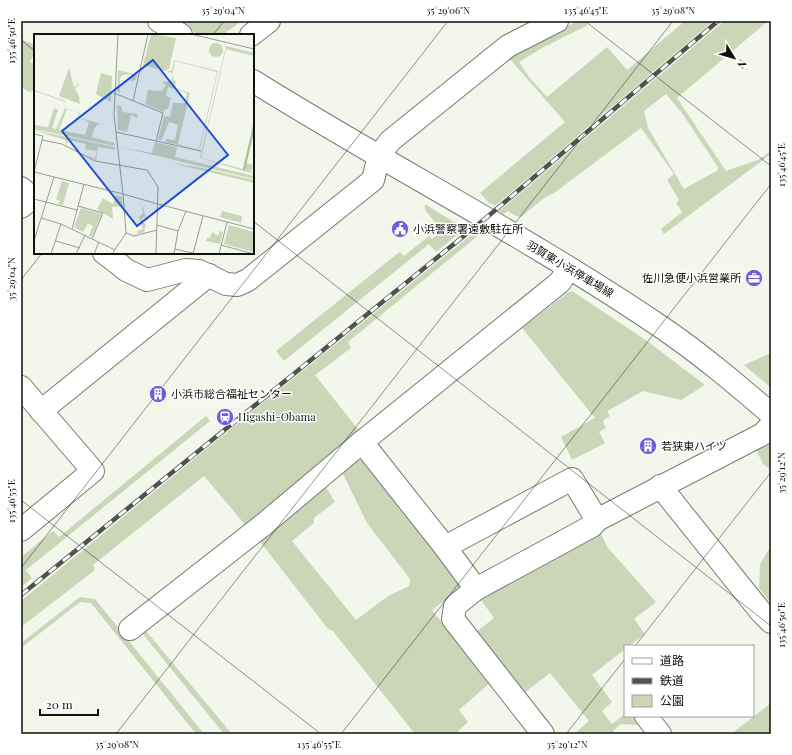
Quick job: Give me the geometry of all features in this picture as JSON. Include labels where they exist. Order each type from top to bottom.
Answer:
[{"type":"street","points":[[159,21],[179,34]]},
{"type":"street","points":[[252,34],[269,21]]},
{"type":"street","points":[[112,259],[126,270],[147,280],[186,270],[199,271],[209,275],[218,282],[226,284],[237,285],[248,280],[373,180],[379,156],[390,141],[508,46],[557,21]]},
{"type":"street","name":"羽賀東小浜停車場線","points":[[254,82],[619,299],[672,334],[729,378],[771,414]]},
{"type":"street","points":[[130,629],[263,525],[362,442],[560,282],[569,268]]},
{"type":"street","points":[[41,411],[209,275]]},
{"type":"street","points":[[21,387],[93,471],[21,530]]},
{"type":"street","points":[[543,734],[453,619],[455,606],[476,589],[592,526],[597,520],[660,486],[763,434],[771,425]]},
{"type":"street","points":[[362,442],[445,547],[476,589]]},
{"type":"street","points":[[445,547],[572,478],[597,520]]},
{"type":"street","points":[[660,486],[761,612],[771,622]]},
{"type":"street","points":[[647,717],[660,734]]},
{"type":"green space","points":[[177,21],[242,21],[223,34],[197,34]]},
{"type":"green space","points":[[584,21],[588,25],[542,48],[519,62],[529,77],[547,97],[607,47],[627,70],[685,21],[713,21],[495,206],[488,202],[480,193],[565,122],[508,57],[564,27]]},
{"type":"green space","points":[[724,21],[768,21],[677,98],[726,171],[758,160],[771,151],[771,154],[664,234],[661,229],[682,212],[676,203],[679,200],[667,180],[674,174],[641,128],[554,193],[543,199],[521,217],[508,211],[503,214],[499,211]],"holes":[[[666,94],[682,113],[718,167],[718,170],[684,189],[648,128],[644,111]]]},
{"type":"green space","points":[[21,39],[34,45],[34,54],[30,62],[34,64],[34,90],[29,92],[21,87],[21,63],[23,59],[21,58]]},
{"type":"green space","points":[[425,204],[465,229],[436,252],[429,244],[284,361],[276,351],[397,254],[400,252],[404,256],[429,236],[432,239],[442,231],[425,210]]},
{"type":"green space","points":[[476,231],[480,234],[348,342],[351,348],[315,375],[361,433],[248,528],[204,476],[93,565],[95,570],[21,627],[21,601],[233,427]]},
{"type":"green space","points":[[572,291],[647,341],[705,385],[681,400],[643,391],[607,411],[610,416],[603,422],[606,428],[599,432],[605,443],[572,460],[561,437],[595,418],[522,328],[567,293]]},
{"type":"green space","points":[[771,353],[771,388],[744,365]]},
{"type":"green space","points":[[206,416],[210,421],[26,570],[32,578],[21,587],[21,557],[53,531],[59,537]]},
{"type":"green space","points":[[771,444],[771,470],[763,464],[756,450]]},
{"type":"green space","points":[[354,460],[366,461],[451,567],[458,580],[460,589],[432,610],[491,682],[459,710],[468,722],[455,734],[415,734],[332,630],[328,629],[258,539],[148,627],[146,631],[232,734],[224,734],[142,633],[146,624],[254,537],[265,532],[324,484],[335,502],[314,518],[314,523],[292,541],[356,620],[388,596],[409,586],[410,579],[367,523],[341,470]]},
{"type":"green space","points":[[600,532],[608,548],[656,602],[634,619],[645,634],[630,645],[624,645],[624,650],[592,675],[612,702],[602,711],[612,724],[624,715],[624,717],[634,717],[640,725],[621,724],[613,731],[615,734],[574,734],[589,721],[550,673],[523,694],[475,633],[494,618],[481,600],[484,595]]},
{"type":"green space","points":[[769,549],[771,549],[771,604],[759,588],[760,564]]},
{"type":"green space","points":[[80,597],[95,599],[204,734],[196,734],[91,603],[80,602],[21,648],[21,643]]},
{"type":"green space","points":[[771,703],[771,734],[731,734],[754,717]]},
{"type":"railway","points":[[21,595],[486,218],[718,21]]},
{"type":"place","name":"小浜警察署遠敷駐在所","points":[[400,229]]},
{"type":"place","name":"佐川急便小浜営業所","points":[[754,278]]},
{"type":"place","name":"小浜市総合福祉センター","points":[[158,394]]},
{"type":"place","name":"Higashi-Obama","points":[[225,417]]},
{"type":"place","name":"若狭東ハイツ","points":[[648,446]]}]
